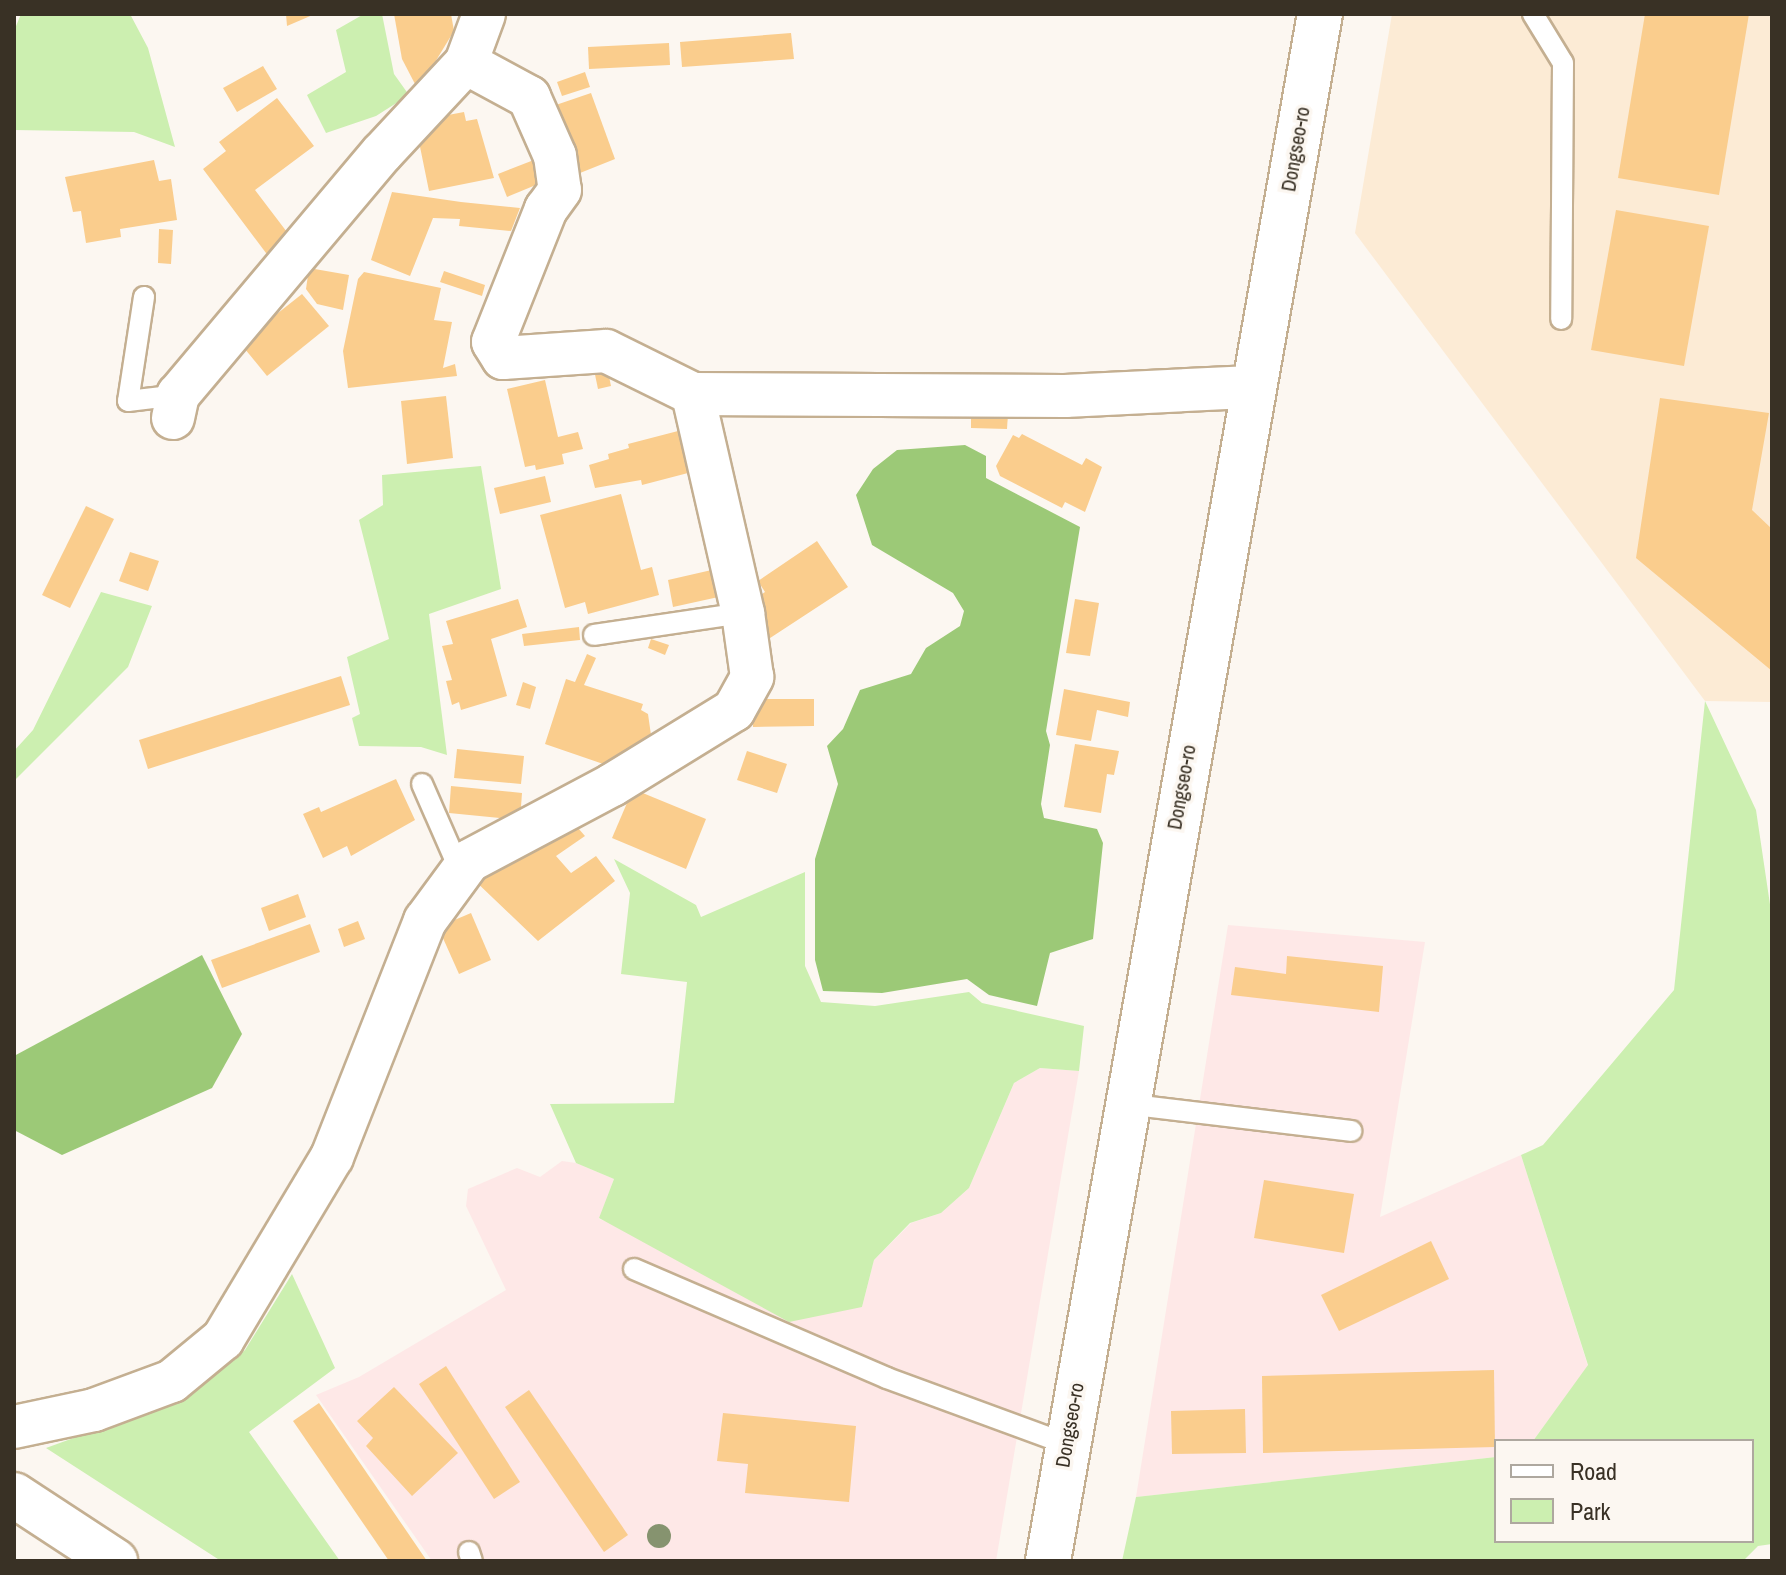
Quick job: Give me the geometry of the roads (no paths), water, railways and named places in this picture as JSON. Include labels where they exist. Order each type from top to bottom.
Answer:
[{"type":"main road","name":"Dongseo-ro","points":[[1048,1561],[1066,1444],[1320,14]]},
{"type":"main road","points":[[14,1495],[115,1561]]},
{"type":"street","points":[[175,406],[382,153],[466,63],[484,14]]},
{"type":"street","points":[[466,63],[529,97],[555,156],[560,190],[546,209],[493,342],[503,358],[606,351],[693,394],[1065,396],[1252,387]]},
{"type":"street","points":[[14,1427],[94,1410],[172,1381],[223,1339],[332,1157],[425,921],[469,861],[612,785],[734,710],[752,677],[743,613],[693,394]]},
{"type":"lane","points":[[1533,14],[1563,63],[1561,319]]},
{"type":"lane","points":[[144,297],[128,401],[175,406]]},
{"type":"lane","points":[[594,635],[743,613]]},
{"type":"lane","points":[[422,784],[461,873]]},
{"type":"lane","points":[[1126,1104],[1351,1131]]},
{"type":"lane","points":[[634,1269],[887,1378],[1066,1444]]}]
